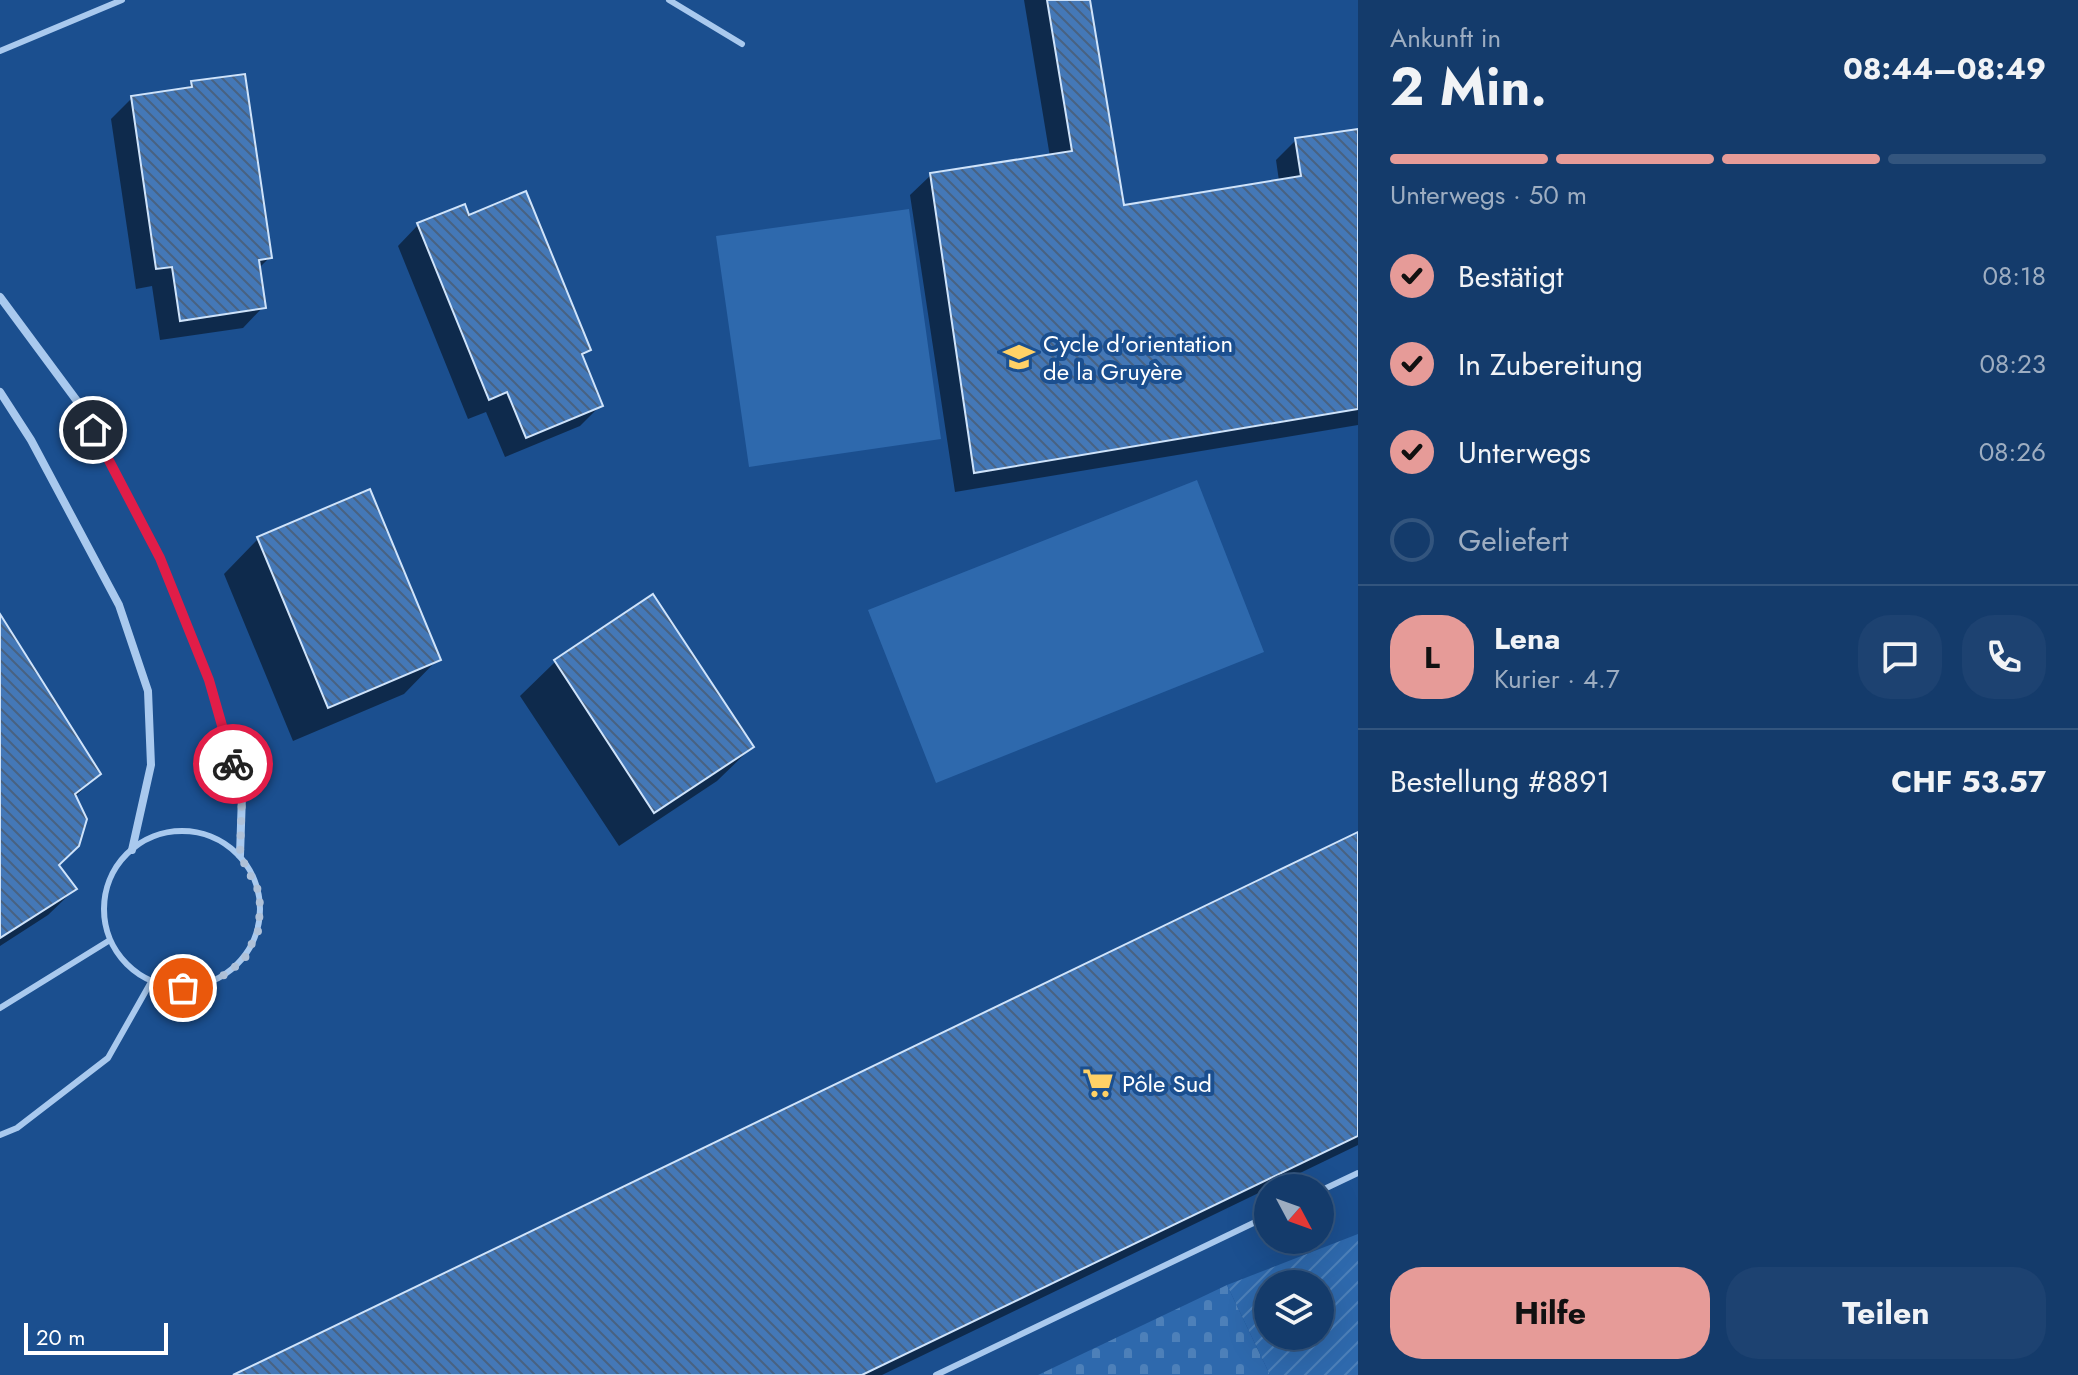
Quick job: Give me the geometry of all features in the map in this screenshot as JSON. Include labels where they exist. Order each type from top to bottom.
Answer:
[{"type":"street","points":[[0,297],[80,405],[160,558],[209,680],[242,795],[240,855]]},
{"type":"street","points":[[0,392],[31,440],[119,605],[148,691],[151,765],[132,850]]},
{"type":"lane","points":[[0,51],[122,0]]},
{"type":"lane","points":[[669,0],[742,44]]},
{"type":"lane","points":[[187,831],[216,838],[240,855],[260,894],[259,929],[244,960],[216,981],[183,988],[151,982],[126,964],[110,940],[104,906],[112,875],[132,850],[158,835],[187,831]]},
{"type":"lane","points":[[0,1008],[110,940]]},
{"type":"lane","points":[[0,1135],[17,1128],[108,1058],[151,982]]},
{"type":"lane","points":[[1334,1184],[1358,1173]]},
{"type":"lane","points":[[936,1375],[1254,1223]]},
{"type":"green space","points":[[909,209],[941,439],[749,467],[716,236]]},
{"type":"green space","points":[[1197,480],[1264,652],[936,783],[868,610]]},
{"type":"green space","points":[[1358,1234],[1358,1375],[1270,1375],[1258,1350],[1334,1350],[1334,1270],[1266,1270],[1307,1254],[1334,1254],[1334,1243]]},
{"type":"green space","points":[[1254,1274],[1254,1342],[1227,1285]]},
{"type":"green space","points":[[1227,1285],[1254,1342],[1254,1350],[1258,1350],[1270,1375],[1038,1375]]},
{"type":"building","points":[[1047,0],[1090,0],[1124,205],[1301,176],[1295,138],[1358,129],[1358,409],[974,473],[930,173],[1072,151]]},
{"type":"building","points":[[245,74],[272,258],[259,260],[266,308],[180,321],[172,267],[156,269],[131,96],[192,87],[191,81]]},
{"type":"building","points":[[526,191],[591,350],[582,354],[603,406],[526,438],[507,392],[489,400],[417,223],[465,204],[469,215]]},
{"type":"building","points":[[370,489],[441,660],[328,708],[257,537]]},
{"type":"building","points":[[653,594],[754,747],[654,813],[554,660]]},
{"type":"building","points":[[0,614],[101,774],[75,794],[87,819],[79,846],[59,865],[77,889],[0,938]]},
{"type":"building","name":"Pôle Sud","points":[[1358,832],[1358,1136],[1279,1174],[1254,1174],[1254,1186],[862,1375],[233,1375]]},
{"type":"way so far","points":[[183,988],[216,981],[244,960],[259,929],[260,894],[240,855],[242,795],[233,764]]},
{"type":"place","name":"Cycle d'orientation de la Gruyère","points":[[1019,357]]},
{"type":"place","name":"Pôle Sud","points":[[1098,1083]]},
{"type":"route","points":[[93,430],[160,558],[209,680],[233,764]]}]
